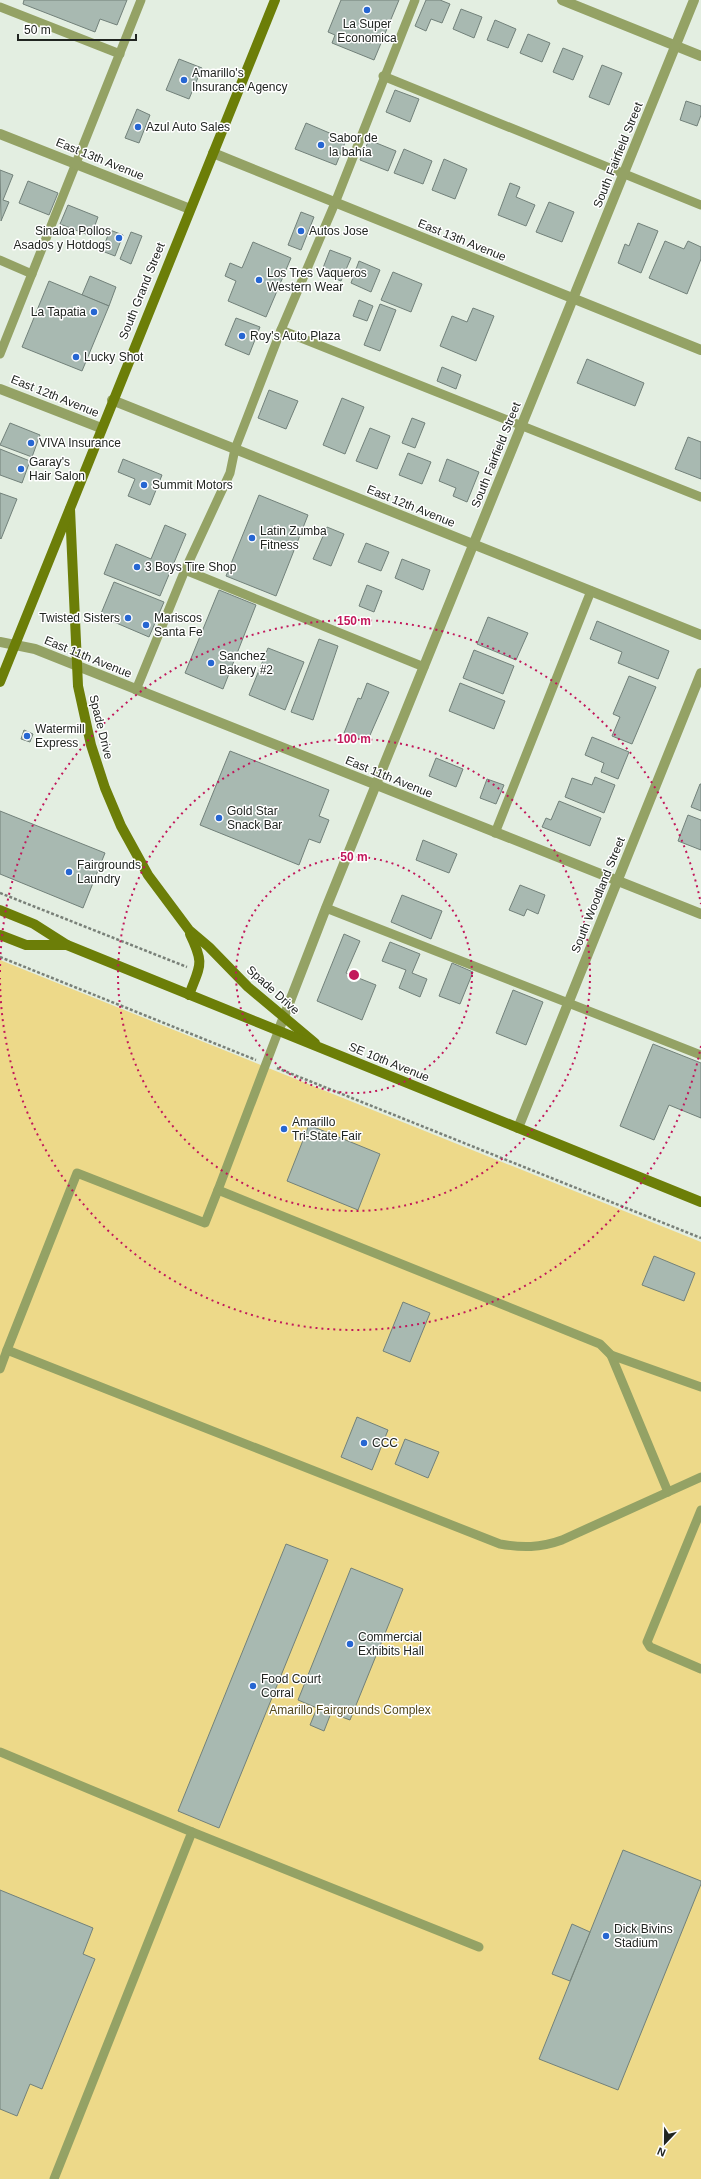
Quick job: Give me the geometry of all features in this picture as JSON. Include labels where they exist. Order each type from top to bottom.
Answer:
[{"type":"main road","name":"South Grand Street","points":[[0,682],[112,400],[275,0]]},
{"type":"main road","name":"Spade Drive","points":[[70,506],[76,666],[81,706],[91,745],[118,820],[148,875],[188,930],[200,955],[200,961],[189,995]]},
{"type":"main road","points":[[0,910],[34,924],[67,945]]},
{"type":"main road","name":"Spade Drive","points":[[188,930],[283,1018],[324,1050]]},
{"type":"main road","points":[[0,934],[26,945],[67,945]]},
{"type":"main road","name":"SE 10th Avenue","points":[[67,945],[278,1032],[701,1202]]},
{"type":"street","points":[[562,0],[701,56]]},
{"type":"street","name":"South Fairfield Street","points":[[278,1032],[326,908],[694,0]]},
{"type":"street","name":"East 13th Avenue","points":[[0,134],[190,209]]},
{"type":"street","name":"East 13th Avenue","points":[[213,153],[573,300],[701,350]]},
{"type":"street","name":"East 12th Avenue","points":[[0,389],[101,428]]},
{"type":"street","name":"East 12th Avenue","points":[[112,400],[701,635]]},
{"type":"street","name":"East 11th Avenue","points":[[0,642],[35,649],[376,786],[701,914]]},
{"type":"street","name":"South Woodland Street","points":[[518,1128],[701,673]]},
{"type":"lane","points":[[0,354],[141,0]]},
{"type":"lane","points":[[136,690],[185,570],[230,473],[235,449],[281,330],[335,202],[383,76],[415,0]]},
{"type":"lane","points":[[0,7],[120,54]]},
{"type":"lane","points":[[383,76],[701,205]]},
{"type":"lane","points":[[0,260],[32,274]]},
{"type":"lane","points":[[281,330],[523,424],[701,496]]},
{"type":"lane","points":[[185,570],[424,667]]},
{"type":"lane","points":[[495,833],[591,591]]},
{"type":"lane","points":[[326,908],[701,1055]]},
{"type":"lane","points":[[0,1369],[77,1173],[205,1223],[278,1032]]},
{"type":"lane","points":[[218,1190],[600,1344],[611,1355],[668,1492]]},
{"type":"lane","points":[[7,1350],[500,1544],[520,1548],[545,1546],[701,1477]]},
{"type":"lane","points":[[611,1355],[701,1387]]},
{"type":"lane","points":[[701,1510],[647,1642],[650,1647],[701,1669]]},
{"type":"lane","points":[[0,1752],[192,1832],[479,1947]]},
{"type":"lane","points":[[54,2179],[192,1832]]},
{"type":"path","points":[[0,893],[188,967]]},
{"type":"path","points":[[0,957],[701,1238]]},
{"type":"green space","name":"Amarillo Fairgrounds Complex","points":[[0,960],[701,1242],[701,2179],[0,2179]]},
{"type":"building","points":[[24,0],[127,0],[117,25],[100,19],[95,32],[23,4]]},
{"type":"building","points":[[341,0],[399,0],[374,60],[332,43],[335,35],[328,32]]},
{"type":"building","points":[[426,0],[440,0],[450,4],[442,23],[431,19],[426,31],[415,26]]},
{"type":"building","points":[[461,9],[482,17],[474,38],[453,29]]},
{"type":"building","points":[[495,20],[516,29],[508,48],[487,40]]},
{"type":"building","points":[[528,34],[550,43],[542,62],[520,53]]},
{"type":"building","points":[[563,48],[583,56],[573,80],[553,72]]},
{"type":"building","points":[[179,59],[202,68],[189,99],[166,90]]},
{"type":"building","points":[[602,65],[622,73],[609,105],[589,97]]},
{"type":"building","points":[[395,90],[419,99],[410,122],[386,112]]},
{"type":"building","points":[[686,101],[701,106],[701,115],[697,126],[680,120]]},
{"type":"building","points":[[137,109],[150,115],[139,143],[125,138]]},
{"type":"building","points":[[306,123],[346,140],[336,165],[295,149]]},
{"type":"building","points":[[369,140],[396,151],[388,171],[360,160]]},
{"type":"building","points":[[404,149],[432,161],[423,184],[394,173]]},
{"type":"building","points":[[444,159],[467,169],[455,199],[432,190]]},
{"type":"building","points":[[0,170],[13,175],[3,200],[9,202],[1,221]]},
{"type":"building","points":[[28,181],[58,193],[49,215],[19,203]]},
{"type":"building","points":[[510,183],[520,187],[516,197],[535,205],[526,226],[498,215]]},
{"type":"building","points":[[549,202],[574,212],[562,242],[536,232]]},
{"type":"building","points":[[68,205],[98,217],[91,236],[60,224]]},
{"type":"building","points":[[301,212],[314,217],[301,250],[288,245]]},
{"type":"building","points":[[638,223],[658,231],[641,273],[618,263],[625,244],[629,246]]},
{"type":"building","points":[[110,230],[123,235],[115,256],[102,251]]},
{"type":"building","points":[[131,232],[142,236],[131,264],[120,259]]},
{"type":"building","points":[[665,241],[684,249],[688,241],[701,247],[701,259],[687,294],[649,278]]},
{"type":"building","points":[[253,242],[291,258],[266,317],[228,301],[236,281],[225,276],[230,263],[242,268]]},
{"type":"building","points":[[330,250],[351,258],[341,281],[321,273]]},
{"type":"building","points":[[359,261],[380,270],[371,292],[351,283]]},
{"type":"building","points":[[393,272],[422,284],[411,312],[381,300]]},
{"type":"building","points":[[90,276],[116,287],[109,306],[82,295]]},
{"type":"building","points":[[49,281],[109,306],[82,371],[22,347]]},
{"type":"building","points":[[359,300],[373,306],[367,321],[353,316]]},
{"type":"building","points":[[380,304],[396,310],[380,351],[364,345]]},
{"type":"building","points":[[473,308],[494,316],[476,361],[440,346],[452,316],[467,322]]},
{"type":"building","points":[[236,318],[260,327],[249,355],[225,345]]},
{"type":"building","points":[[587,359],[644,383],[635,406],[577,383]]},
{"type":"building","points":[[442,367],[461,375],[456,389],[437,381]]},
{"type":"building","points":[[269,390],[298,401],[286,429],[258,418]]},
{"type":"building","points":[[342,398],[364,407],[345,454],[323,445]]},
{"type":"building","points":[[412,418],[425,423],[415,448],[402,443]]},
{"type":"building","points":[[10,423],[40,435],[32,457],[0,445]]},
{"type":"building","points":[[370,428],[390,436],[377,469],[356,461]]},
{"type":"building","points":[[688,437],[701,442],[701,479],[675,469]]},
{"type":"building","points":[[0,449],[30,461],[22,483],[0,475]]},
{"type":"building","points":[[408,453],[431,462],[422,484],[399,475]]},
{"type":"building","points":[[123,459],[162,475],[150,505],[128,496],[135,479],[118,472]]},
{"type":"building","points":[[447,459],[479,472],[467,502],[453,496],[456,488],[439,481]]},
{"type":"building","points":[[0,493],[17,499],[1,539],[0,538]]},
{"type":"building","points":[[259,495],[308,515],[276,596],[226,576]]},
{"type":"building","points":[[165,525],[186,534],[160,596],[104,574],[116,544],[151,559]]},
{"type":"building","points":[[327,527],[344,534],[331,566],[313,559]]},
{"type":"building","points":[[366,543],[389,552],[381,571],[358,562]]},
{"type":"building","points":[[402,559],[430,570],[423,590],[395,578]]},
{"type":"building","points":[[114,582],[164,602],[149,637],[100,616]]},
{"type":"building","points":[[367,585],[382,591],[374,612],[359,606]]},
{"type":"building","points":[[219,590],[256,605],[223,689],[185,673]]},
{"type":"building","points":[[488,617],[528,633],[516,660],[477,644]]},
{"type":"building","points":[[597,621],[669,651],[658,679],[618,663],[622,652],[590,639]]},
{"type":"building","points":[[319,639],[338,646],[313,720],[291,712]]},
{"type":"building","points":[[268,648],[304,662],[285,710],[249,695]]},
{"type":"building","points":[[474,650],[514,666],[503,694],[463,678]]},
{"type":"building","points":[[629,676],[656,687],[632,744],[612,736],[620,717],[613,714]]},
{"type":"building","points":[[367,683],[389,692],[367,742],[344,733],[358,698],[361,699]]},
{"type":"building","points":[[460,683],[505,701],[494,729],[449,711]]},
{"type":"building","name":"Watermill Express","points":[[24,730],[33,734],[30,742],[21,739]]},
{"type":"building","points":[[592,737],[629,752],[618,779],[601,772],[604,763],[585,755]]},
{"type":"building","points":[[230,751],[329,790],[319,816],[329,820],[320,843],[309,839],[299,865],[200,825]]},
{"type":"building","points":[[436,758],[463,769],[456,787],[429,776]]},
{"type":"building","points":[[595,777],[615,785],[604,813],[565,797],[572,778],[592,785]]},
{"type":"building","points":[[487,779],[504,785],[496,804],[480,798]]},
{"type":"building","points":[[701,784],[701,811],[691,807]]},
{"type":"building","points":[[559,801],[601,818],[590,846],[542,827],[546,818],[551,820]]},
{"type":"building","points":[[0,811],[105,853],[83,908],[0,874]]},
{"type":"building","points":[[688,815],[701,820],[701,850],[678,841]]},
{"type":"building","points":[[423,840],[457,854],[449,873],[416,860]]},
{"type":"building","points":[[520,885],[545,895],[538,914],[527,909],[524,916],[509,910]]},
{"type":"building","points":[[402,895],[442,911],[431,939],[391,922]]},
{"type":"building","points":[[344,934],[360,941],[346,973],[376,985],[362,1020],[317,1001]]},
{"type":"building","points":[[390,942],[420,954],[412,973],[427,979],[420,997],[399,988],[406,970],[382,961]]},
{"type":"building","points":[[452,963],[473,972],[460,1004],[439,996]]},
{"type":"building","points":[[513,990],[543,1002],[526,1045],[496,1033]]},
{"type":"building","points":[[653,1044],[701,1063],[701,1118],[669,1105],[654,1140],[620,1126]]},
{"type":"building","points":[[309,1125],[380,1154],[358,1210],[287,1181]]},
{"type":"building","points":[[654,1256],[695,1273],[684,1301],[642,1285]]},
{"type":"building","points":[[403,1302],[430,1313],[410,1362],[383,1351]]},
{"type":"building","name":"CCC","points":[[357,1417],[388,1430],[372,1470],[341,1457]]},
{"type":"building","points":[[405,1439],[439,1452],[428,1478],[395,1464]]},
{"type":"building","name":"Food Court Corral","points":[[286,1544],[328,1560],[219,1828],[178,1811]]},
{"type":"building","name":"Commercial Exhibits Hall","points":[[351,1568],[403,1589],[350,1720],[331,1713],[324,1731],[310,1725],[317,1708],[298,1700]]},
{"type":"building","points":[[623,1850],[701,1881],[701,1884],[618,2090],[539,2059]]},
{"type":"building","points":[[0,1890],[93,1928],[83,1954],[95,1959],[42,2089],[30,2084],[17,2116],[0,2109]]},
{"type":"building","points":[[572,1924],[590,1932],[570,1981],[552,1974]]},
{"type":"place","name":"La Super Economica","points":[[367,10]]},
{"type":"place","name":"Amarillo's Insurance Agency","points":[[184,80]]},
{"type":"place","name":"Azul Auto Sales","points":[[138,127]]},
{"type":"place","name":"Sabor de la bahía","points":[[321,145]]},
{"type":"place","name":"Autos Jose","points":[[301,231]]},
{"type":"place","name":"Sinaloa Pollos Asados y Hotdogs","points":[[119,238]]},
{"type":"place","name":"Los Tres Vaqueros Western Wear","points":[[259,280]]},
{"type":"place","name":"La Tapatia","points":[[94,312]]},
{"type":"place","name":"Roy's Auto Plaza","points":[[242,336]]},
{"type":"place","name":"Lucky Shot","points":[[76,357]]},
{"type":"place","name":"VIVA Insurance","points":[[31,443]]},
{"type":"place","name":"Garay's Hair Salon","points":[[21,469]]},
{"type":"place","name":"Summit Motors","points":[[144,485]]},
{"type":"place","name":"Latin Zumba Fitness","points":[[252,538]]},
{"type":"place","name":"3 Boys Tire Shop","points":[[137,567]]},
{"type":"place","name":"Twisted Sisters","points":[[128,618]]},
{"type":"place","name":"Mariscos Santa Fe","points":[[146,625]]},
{"type":"place","name":"Sanchez Bakery #2","points":[[211,663]]},
{"type":"place","name":"Watermill Express","points":[[27,736]]},
{"type":"place","name":"Gold Star Snack Bar","points":[[219,818]]},
{"type":"place","name":"Fairgrounds Laundry","points":[[69,872]]},
{"type":"place","name":"Amarillo Tri-State Fair","points":[[284,1129]]},
{"type":"place","name":"CCC","points":[[364,1443]]},
{"type":"place","name":"Commercial Exhibits Hall","points":[[350,1644]]},
{"type":"place","name":"Food Court Corral","points":[[253,1686]]},
{"type":"place","name":"Dick Bivins Stadium","points":[[606,1936]]}]
